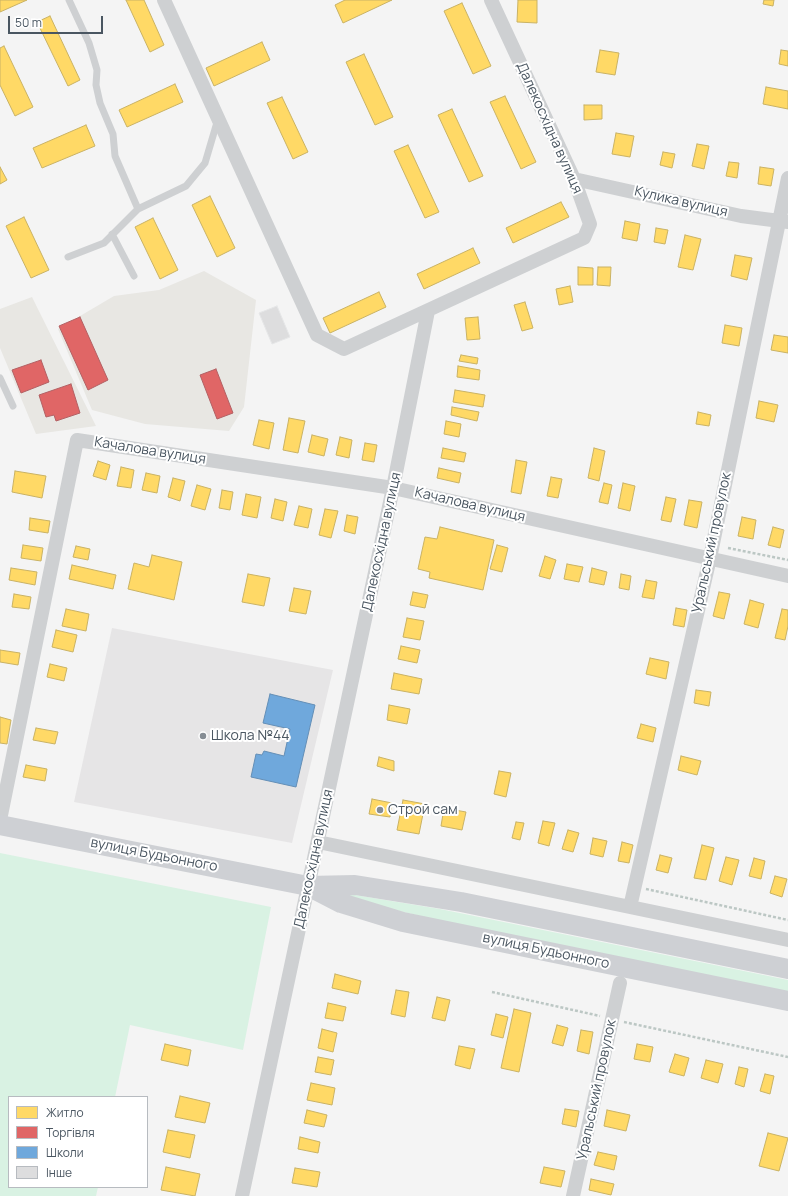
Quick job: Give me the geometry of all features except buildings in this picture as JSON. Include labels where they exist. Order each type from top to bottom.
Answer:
[{"type":"main road","name":"вулиця Будьонного","points":[[0,825],[308,886],[355,885],[461,902],[788,969]]},
{"type":"main road","name":"вулиця Будьонного","points":[[308,886],[341,903],[403,922],[788,1001]]},
{"type":"street","points":[[164,0],[317,335],[344,349],[428,311]]},
{"type":"street","name":"Далекосхідна вулиця","points":[[242,1196],[394,488],[428,311],[584,238],[590,224],[574,179],[491,0]]},
{"type":"street","name":"Уральський провулок","points":[[630,907],[710,558],[783,222],[788,178]]},
{"type":"street","name":"Кулика вулиця","points":[[574,179],[741,216],[783,222]]},
{"type":"street","name":"Качалова вулиця","points":[[0,820],[77,440],[394,488],[788,576]]},
{"type":"street","points":[[318,842],[788,940]]},
{"type":"street","name":"Уральський провулок","points":[[574,1196],[620,983]]},
{"type":"lane","points":[[69,0],[90,43],[97,70],[96,85],[100,103],[113,134],[115,156],[138,209]]},
{"type":"lane","points":[[68,257],[104,243],[138,209],[186,186],[205,163],[218,119]]},
{"type":"lane","points":[[112,234],[134,276]]},
{"type":"lane","points":[[0,378],[13,406]]},
{"type":"path","points":[[713,544],[788,560]]},
{"type":"path","points":[[634,887],[788,920]]},
{"type":"path","points":[[492,992],[788,1057]]},
{"type":"shaded area","points":[[204,271],[256,300],[244,407],[229,431],[145,424],[92,410],[58,329],[114,296],[159,290]]},
{"type":"shaded area","points":[[32,297],[96,426],[36,434],[0,348],[0,309]]},
{"type":"shaded area","name":"Школа №44","points":[[112,628],[333,670],[292,843],[74,802]]},
{"type":"green space","points":[[0,853],[271,907],[243,1050],[130,1025],[115,1096],[8,1096],[8,1188],[98,1188],[96,1196],[0,1196]]},
{"type":"green space","points":[[343,893],[440,909],[788,980],[788,993],[437,920],[341,897]]},
{"type":"place","name":"Школа №44","points":[[203,736]]},
{"type":"place","name":"Строй сам","points":[[380,810]]}]
